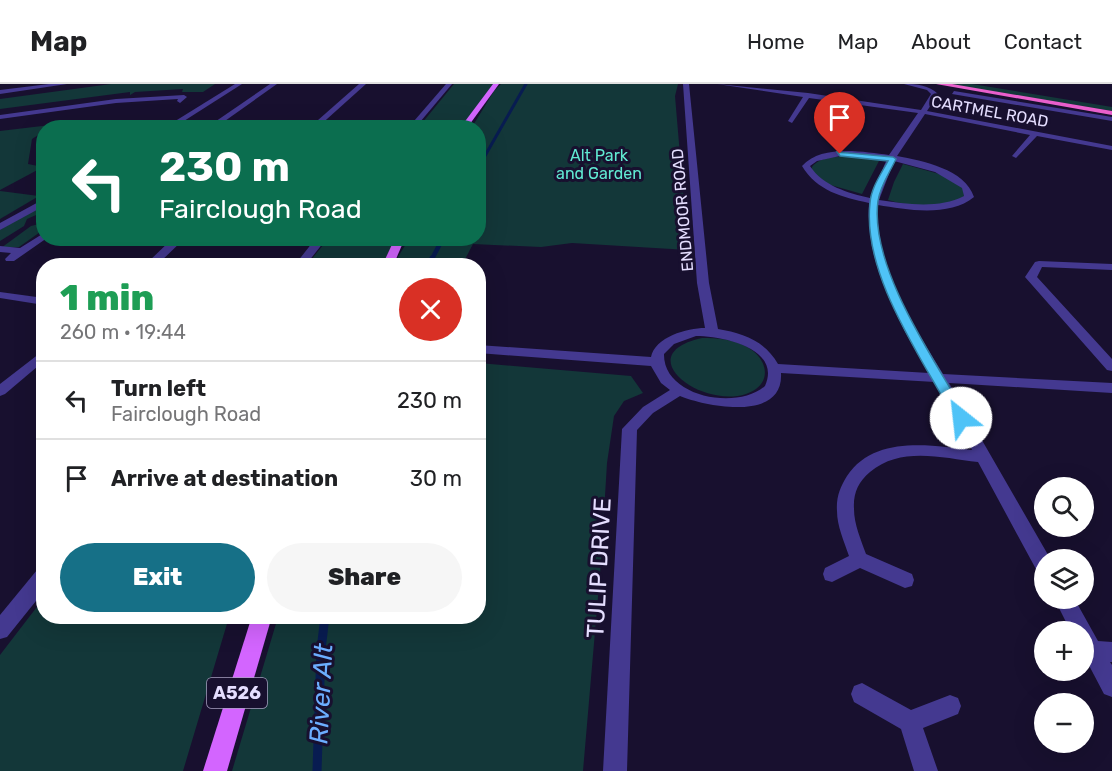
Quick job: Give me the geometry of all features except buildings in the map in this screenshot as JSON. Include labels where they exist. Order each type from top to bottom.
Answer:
[{"type":"highway","points":[[982,84],[1112,106]]},
{"type":"highway","points":[[937,88],[1112,113]]},
{"type":"main road","points":[[469,120],[496,84]]},
{"type":"main road","name":"A526","points":[[215,771],[259,624]]},
{"type":"street","points":[[0,92],[64,84]]},
{"type":"street","points":[[180,120],[239,84]]},
{"type":"street","points":[[221,120],[274,84]]},
{"type":"street","points":[[321,120],[363,84]]},
{"type":"street","points":[[418,120],[449,84]]},
{"type":"street","name":"ENDMOOR ROAD","points":[[686,84],[704,283],[709,323],[713,332]]},
{"type":"street","name":"CARTMEL ROAD","points":[[720,84],[923,112],[1112,148]]},
{"type":"street","points":[[907,84],[937,88],[893,159],[879,184],[874,200],[874,231],[887,279],[917,339],[1035,549]]},
{"type":"street","points":[[954,93],[1112,119]]},
{"type":"street","points":[[792,121],[808,95]]},
{"type":"street","points":[[0,117],[116,101],[184,98],[180,101]]},
{"type":"street","points":[[1016,156],[1036,132]]},
{"type":"street","points":[[840,154],[893,159],[950,175],[966,187],[969,197],[955,206],[940,208],[909,207],[874,200],[824,186],[809,175],[806,166],[814,159],[840,154]]},
{"type":"street","points":[[0,227],[36,207]]},
{"type":"street","points":[[10,259],[36,241]]},
{"type":"street","points":[[158,258],[171,246]]},
{"type":"street","points":[[306,258],[315,246]]},
{"type":"street","points":[[0,249],[22,251]]},
{"type":"street","points":[[1112,267],[1039,264],[1031,277],[1112,367]]},
{"type":"street","points":[[0,295],[36,301]]},
{"type":"street","points":[[696,332],[713,332],[745,340],[759,348],[775,368],[775,381],[768,392],[754,400],[735,404],[713,404],[678,391],[665,380],[657,362],[660,351],[674,339],[696,332]]},
{"type":"street","points":[[486,349],[657,362]]},
{"type":"street","points":[[0,392],[36,361]]},
{"type":"street","points":[[775,368],[1112,388]]},
{"type":"street","name":"TULIP DRIVE","points":[[615,771],[630,429],[648,410],[678,391]]},
{"type":"street","points":[[905,580],[859,559],[845,510],[847,490],[858,471],[877,459],[904,451],[982,457]]},
{"type":"street","points":[[832,574],[859,559]]},
{"type":"street","points":[[0,630],[36,586]]},
{"type":"street","points":[[1094,646],[1112,686]]},
{"type":"street","points":[[862,694],[910,722],[926,771]]},
{"type":"street","points":[[910,722],[950,706]]},
{"type":"green space","points":[[111,84],[215,84],[203,92],[182,92],[183,89],[135,92],[130,95],[130,92],[0,109],[0,99]]},
{"type":"green space","points":[[454,84],[496,84],[468,120],[425,120]]},
{"type":"green space","name":"Alt Park and Garden","points":[[501,84],[678,84],[675,96],[688,250],[572,243],[541,247],[486,245],[486,120],[476,120],[494,91]]},
{"type":"green space","points":[[947,84],[972,84],[1112,107],[1112,111]]},
{"type":"green space","points":[[36,127],[36,136],[32,139],[28,164],[36,166],[36,171],[0,190],[0,131]]},
{"type":"green space","points":[[851,156],[880,159],[862,194],[827,184],[812,171],[815,163],[820,161]]},
{"type":"green space","points":[[903,164],[943,175],[963,188],[964,196],[948,203],[927,206],[888,200]]},
{"type":"green space","points":[[0,191],[36,196],[36,198],[0,219]]},
{"type":"green space","points":[[36,208],[36,215],[27,219],[24,226],[0,241],[0,230]]},
{"type":"green space","points":[[36,225],[36,235],[19,247],[1,248]]},
{"type":"green space","points":[[322,246],[397,246],[391,258],[313,258]]},
{"type":"green space","name":"Alt Park and Garden","points":[[405,246],[472,246],[466,258],[397,258]]},
{"type":"green space","points":[[702,338],[731,341],[742,344],[754,352],[760,358],[765,372],[761,385],[746,394],[728,397],[709,394],[679,378],[672,367],[672,356],[681,346]]},
{"type":"green space","points":[[486,364],[631,376],[643,393],[624,401],[614,416],[607,463],[583,771],[232,771],[276,624],[486,624]]},
{"type":"green space","points":[[36,608],[36,624],[227,624],[183,771],[0,771],[0,655]]},
{"type":"waterway","name":"River Alt","points":[[486,154],[526,84]]},
{"type":"waterway","name":"River Alt","points":[[433,258],[439,246]]},
{"type":"waterway","name":"River Alt","points":[[317,771],[321,650],[324,624]]},
{"type":"route","points":[[840,154],[893,159],[879,184],[874,200],[874,231],[879,254],[887,279],[908,323],[961,418]]}]
